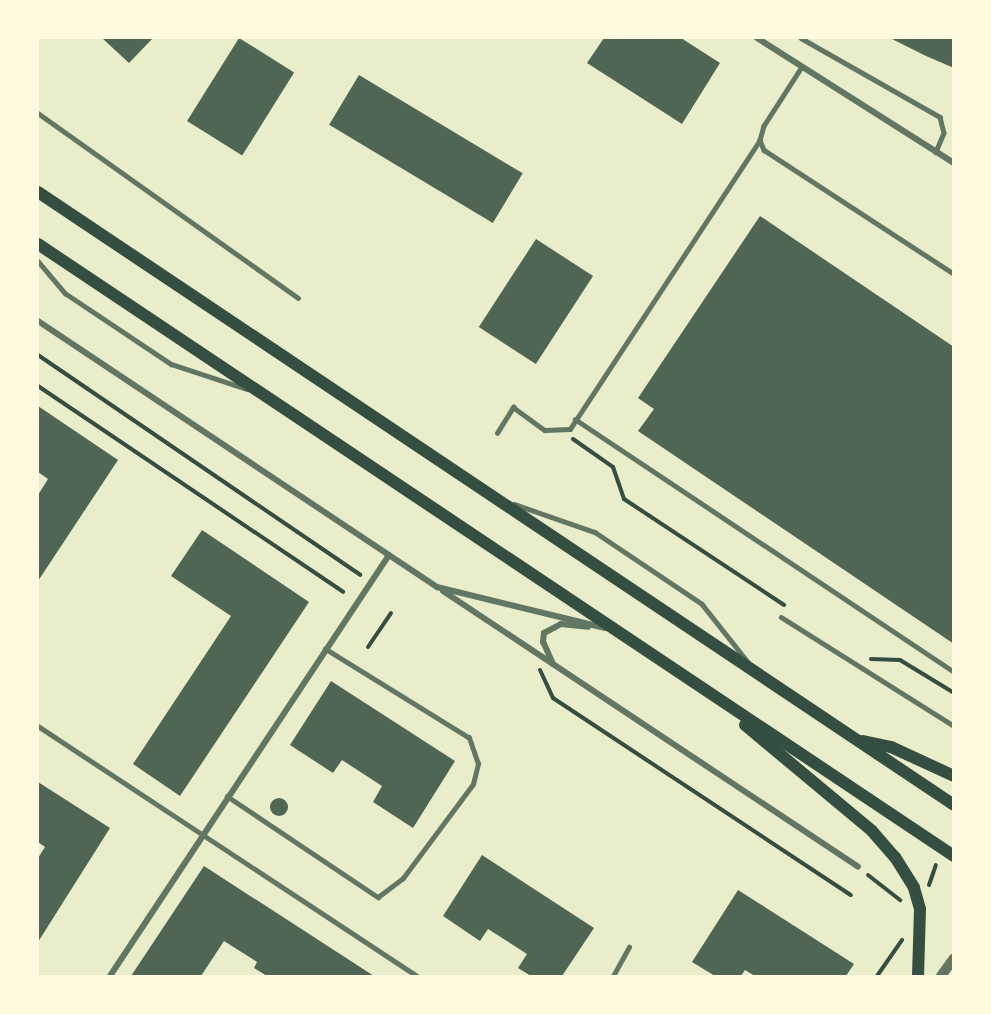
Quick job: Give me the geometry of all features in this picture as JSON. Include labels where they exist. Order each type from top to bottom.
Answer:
[{"type":"main road","points":[[38,192],[954,805]]},
{"type":"main road","points":[[38,244],[954,856]]},
{"type":"main road","points":[[711,694],[872,831],[895,857],[914,888],[920,909],[918,976]]},
{"type":"main road","points":[[857,740],[891,747],[938,766],[954,776]]},
{"type":"street","points":[[757,38],[954,163]]},
{"type":"street","points":[[38,321],[858,867]]},
{"type":"street","points":[[110,976],[227,796],[389,555]]},
{"type":"street","points":[[437,587],[616,630]]},
{"type":"street","points":[[554,664],[543,642],[544,633],[552,627],[616,630]]},
{"type":"street","points":[[941,976],[954,958]]},
{"type":"lane","points":[[801,38],[940,117],[944,133],[936,152]]},
{"type":"lane","points":[[497,433],[513,407],[545,430],[570,429],[760,140],[776,105],[802,66]]},
{"type":"lane","points":[[38,113],[298,298]]},
{"type":"lane","points":[[760,140],[764,150],[773,159],[954,274]]},
{"type":"lane","points":[[38,184],[60,206]]},
{"type":"lane","points":[[38,261],[65,293],[171,364],[262,395]]},
{"type":"lane","points":[[575,419],[954,672]]},
{"type":"lane","points":[[496,499],[595,532],[702,604],[757,673]]},
{"type":"lane","points":[[781,617],[954,726]]},
{"type":"lane","points":[[227,796],[378,897],[403,878],[473,784],[478,764],[469,738],[325,649]]},
{"type":"lane","points":[[38,726],[201,837],[417,976]]},
{"type":"lane","points":[[613,976],[629,947]]},
{"type":"path","points":[[38,355],[371,582]]},
{"type":"path","points":[[38,386],[344,592]]},
{"type":"path","points":[[559,430],[613,467],[624,499],[790,609]]},
{"type":"path","points":[[368,647],[391,613]]},
{"type":"path","points":[[533,659],[553,698],[851,895]]},
{"type":"path","points":[[865,659],[900,660],[954,693]]},
{"type":"path","points":[[927,889],[938,869],[936,865]]},
{"type":"path","points":[[858,867],[907,905]]},
{"type":"path","points":[[877,976],[905,935]]},
{"type":"building","points":[[102,38],[153,38],[129,63]]},
{"type":"building","points":[[239,38],[294,72],[242,156],[187,121]]},
{"type":"building","points":[[604,38],[681,38],[720,63],[682,124],[587,63]]},
{"type":"building","points":[[890,38],[954,38],[954,68],[926,56]]},
{"type":"building","points":[[359,75],[523,173],[493,223],[329,125]]},
{"type":"building","points":[[760,216],[954,347],[954,644],[638,431],[654,409],[638,398]]},
{"type":"building","points":[[536,239],[593,276],[536,364],[479,327]]},
{"type":"building","points":[[38,406],[118,460],[38,581],[38,495],[48,479],[38,472]]},
{"type":"building","points":[[202,530],[309,602],[180,796],[133,764],[231,616],[171,576]]},
{"type":"building","points":[[331,681],[455,761],[413,828],[373,802],[382,786],[342,760],[333,773],[290,745]]},
{"type":"building","points":[[38,782],[110,828],[38,942],[38,858],[45,847],[38,842]]},
{"type":"building","points":[[279,798],[285,801],[288,807],[285,813],[279,816],[273,813],[270,807],[273,801]]},
{"type":"building","points":[[482,855],[594,928],[562,976],[531,976],[518,968],[527,954],[488,929],[480,941],[443,916]]},
{"type":"building","points":[[204,866],[374,976],[267,976],[254,968],[257,962],[224,941],[201,976],[131,976]]},
{"type":"building","points":[[738,890],[854,964],[846,976],[755,976],[745,970],[741,976],[715,976],[692,962]]}]
